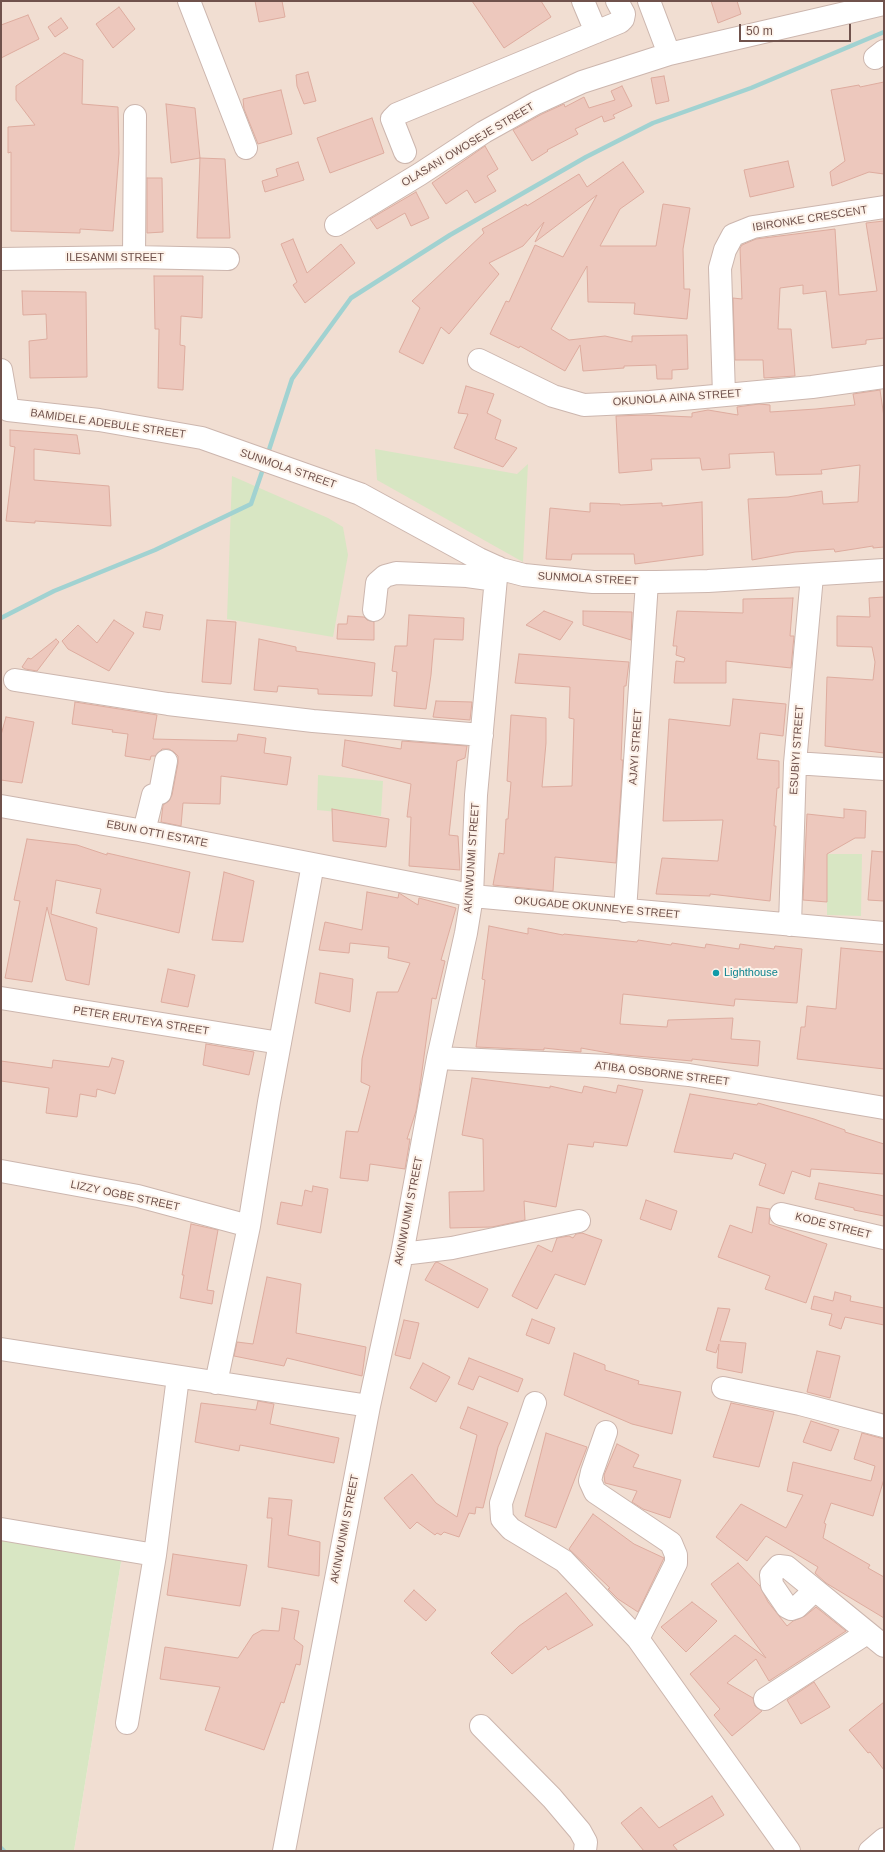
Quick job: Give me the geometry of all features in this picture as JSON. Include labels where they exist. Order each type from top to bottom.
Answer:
[{"type":"street","points":[[189,1],[246,148]]},
{"type":"street","points":[[583,1],[596,32]]},
{"type":"street","points":[[405,152],[392,119],[397,114],[620,22],[623,19],[624,14],[617,1]]},
{"type":"street","points":[[649,1],[669,54]]},
{"type":"street","name":"OLASANI OWOSEJE STREET","points":[[336,225],[420,174],[484,132],[536,103],[582,82],[669,54],[884,4]]},
{"type":"street","points":[[134,257],[135,116]]},
{"type":"street","name":"IBIRONKE CRESCENT","points":[[724,395],[720,268],[725,250],[733,235],[753,227],[884,207]]},
{"type":"street","name":"ILESANMI STREET","points":[[1,259],[134,257],[228,259]]},
{"type":"street","name":"OKUNOLA AINA STREET","points":[[479,360],[553,396],[584,405],[650,402],[884,377]]},
{"type":"street","name":"BAMIDELE ADEBULE STREET","points":[[1,370],[4,410],[99,420],[202,438]]},
{"type":"street","name":"SUNMOLA STREET","points":[[202,438],[360,494],[479,559],[497,573],[548,579],[593,582],[647,582],[708,581],[812,576],[884,570]]},
{"type":"street","points":[[374,610],[377,583],[385,576],[396,573],[467,576],[497,573]]},
{"type":"street","name":"AKINWUNMI STREET","points":[[284,1851],[369,1406],[402,1254],[438,1058],[466,933],[472,896],[476,796],[497,573]]},
{"type":"street","name":"ESUBIYI STREET","points":[[790,925],[795,762],[812,576]]},
{"type":"street","name":"AJAYI STREET","points":[[625,911],[647,582]]},
{"type":"street","points":[[16,680],[183,706],[313,721],[482,735]]},
{"type":"street","points":[[144,831],[153,795],[160,793],[166,761]]},
{"type":"street","points":[[795,762],[884,769]]},
{"type":"street","name":"EBUN OTTI ESTATE","points":[[1,806],[144,831],[313,864]]},
{"type":"street","points":[[216,1383],[249,1226],[268,1102],[313,864]]},
{"type":"street","name":"OKUGADE OKUNNEYE STREET","points":[[313,864],[472,896],[625,911],[884,933]]},
{"type":"street","name":"PETER ERUTEYA STREET","points":[[1,998],[280,1043]]},
{"type":"street","name":"ATIBA OSBORNE STREET","points":[[438,1058],[608,1066],[689,1075],[884,1108]]},
{"type":"street","name":"LIZZY OGBE STREET","points":[[1,1171],[138,1196],[249,1226]]},
{"type":"street","name":"KODE STREET","points":[[781,1214],[884,1238]]},
{"type":"street","points":[[402,1254],[452,1248],[579,1221]]},
{"type":"street","points":[[1,1349],[369,1406]]},
{"type":"street","points":[[127,1723],[155,1555],[178,1377]]},
{"type":"street","points":[[723,1388],[800,1404],[884,1426]]},
{"type":"street","points":[[535,1403],[501,1503],[502,1519],[511,1529],[564,1561],[638,1639],[789,1851]]},
{"type":"street","points":[[606,1432],[590,1481],[595,1492],[671,1543],[676,1555],[676,1562],[638,1639]]},
{"type":"street","points":[[1,1529],[155,1555]]},
{"type":"street","points":[[815,1590],[884,1646]]},
{"type":"street","points":[[764,1699],[867,1633]]},
{"type":"street","points":[[481,1726],[552,1798],[580,1831],[586,1842],[585,1851]]},
{"type":"street","points":[[870,1851],[884,1839]]},
{"type":"shaded area","points":[[1,1],[884,1],[884,1851],[74,1851],[122,1556],[1,1535]]},
{"type":"green space","points":[[375,449],[517,474],[528,464],[523,562],[377,480]]},
{"type":"green space","points":[[232,476],[328,518],[343,527],[348,555],[333,637],[227,619]]},
{"type":"green space","points":[[318,775],[383,781],[381,816],[317,810]]},
{"type":"green space","points":[[827,854],[862,854],[861,916],[827,915]]},
{"type":"green space","points":[[1,1535],[122,1556],[74,1851],[1,1851]]},
{"type":"building","points":[[255,1],[282,1],[285,17],[259,22]]},
{"type":"building","points":[[472,1],[541,1],[551,17],[504,48]]},
{"type":"building","points":[[711,1],[737,1],[741,14],[718,23]]},
{"type":"building","points":[[119,7],[135,29],[113,48],[96,24]]},
{"type":"building","points":[[28,15],[39,39],[1,58],[1,25]]},
{"type":"building","points":[[61,18],[68,28],[55,37],[48,27]]},
{"type":"building","points":[[64,53],[83,60],[82,104],[118,107],[119,153],[113,231],[80,229],[80,233],[11,231],[11,152],[8,153],[8,127],[35,125],[16,100],[16,86]]},
{"type":"building","points":[[308,72],[316,101],[304,104],[297,86],[296,75]]},
{"type":"building","points":[[664,76],[669,101],[656,104],[651,78]]},
{"type":"building","points":[[884,82],[884,174],[869,172],[832,186],[830,172],[845,161],[831,90],[859,85],[860,87]]},
{"type":"building","points":[[622,86],[632,106],[613,115],[615,118],[604,122],[602,116],[575,129],[578,134],[547,150],[548,151],[532,161],[513,130],[542,114],[564,104],[565,107],[584,97],[589,108],[615,100],[611,91]]},
{"type":"building","points":[[281,90],[292,134],[258,144],[244,109],[243,99]]},
{"type":"building","points":[[166,104],[195,108],[200,158],[171,163]]},
{"type":"building","points":[[372,118],[384,153],[330,173],[317,138]]},
{"type":"building","points":[[485,146],[498,169],[487,176],[496,191],[475,203],[467,190],[446,204],[432,183]]},
{"type":"building","points":[[200,158],[225,159],[230,238],[197,238]]},
{"type":"building","points":[[788,161],[794,187],[750,197],[744,170]]},
{"type":"building","points":[[298,162],[304,180],[265,192],[262,181],[278,176],[276,169]]},
{"type":"building","points":[[623,162],[644,192],[620,209],[600,246],[656,246],[663,204],[690,208],[683,249],[684,289],[690,289],[687,319],[634,314],[635,303],[588,302],[587,266],[551,329],[569,340],[605,336],[632,342],[632,336],[687,335],[688,369],[672,370],[672,379],[657,379],[656,365],[624,366],[624,368],[583,371],[580,345],[565,371],[520,346],[519,348],[490,334],[506,301],[509,302],[535,245],[563,257],[597,195],[535,242],[544,222],[523,246],[489,263],[499,274],[449,334],[441,327],[423,364],[399,352],[420,308],[412,301],[484,233],[482,229],[526,204],[527,206],[579,174],[587,187]]},
{"type":"building","points":[[147,178],[162,178],[163,232],[147,233]]},
{"type":"building","points":[[416,192],[429,218],[411,226],[405,213],[377,229],[370,219]]},
{"type":"building","points":[[884,221],[884,338],[866,340],[866,344],[832,348],[826,291],[803,294],[803,285],[780,288],[778,329],[791,329],[795,376],[764,378],[763,360],[735,360],[733,298],[742,299],[740,248],[742,245],[756,239],[835,229],[839,295],[877,291],[866,223]]},
{"type":"building","points":[[293,239],[307,273],[341,244],[355,263],[305,303],[293,285],[297,282],[281,244]]},
{"type":"building","points":[[154,276],[203,276],[202,318],[181,316],[180,345],[185,346],[183,390],[158,388],[159,329],[155,329]]},
{"type":"building","points":[[22,291],[86,292],[87,377],[30,378],[29,341],[47,339],[46,314],[23,315]]},
{"type":"building","points":[[466,386],[494,394],[487,413],[501,420],[495,439],[517,448],[503,467],[454,448],[468,414],[458,413]]},
{"type":"building","points":[[880,390],[884,417],[884,547],[873,548],[873,546],[835,552],[834,549],[795,552],[752,560],[748,499],[788,497],[822,491],[823,504],[858,502],[860,465],[821,470],[822,474],[776,475],[774,452],[729,454],[730,468],[702,470],[700,458],[651,459],[652,470],[619,473],[616,416],[647,415],[692,417],[692,413],[708,410],[738,415],[737,407],[759,404],[770,405],[770,412],[816,409],[855,405],[853,394]]},
{"type":"building","points":[[10,430],[77,435],[80,454],[34,449],[34,480],[109,486],[111,526],[35,521],[35,523],[6,521],[15,447],[10,446]]},
{"type":"building","points":[[702,502],[703,555],[635,564],[634,554],[572,554],[571,560],[546,559],[550,508],[590,512],[590,503],[620,505],[662,503],[662,506]]},
{"type":"building","points":[[884,597],[884,753],[825,746],[827,677],[873,680],[875,662],[872,647],[837,646],[837,616],[870,617],[869,598]]},
{"type":"building","points":[[793,598],[790,636],[794,636],[791,668],[726,661],[726,683],[674,683],[676,661],[684,662],[685,658],[676,655],[677,646],[673,646],[677,611],[743,613],[743,599]]},
{"type":"building","points":[[544,611],[573,622],[560,640],[526,625]]},
{"type":"building","points":[[583,611],[632,612],[631,640],[583,625]]},
{"type":"building","points":[[146,612],[163,615],[160,630],[143,627]]},
{"type":"building","points":[[409,615],[464,618],[463,640],[434,639],[426,709],[394,706],[397,672],[392,671],[395,646],[407,646]]},
{"type":"building","points":[[348,616],[364,617],[367,620],[374,622],[374,640],[337,639],[338,624],[347,624]]},
{"type":"building","points":[[114,620],[134,633],[109,671],[68,649],[62,641],[78,625],[97,643]]},
{"type":"building","points":[[207,620],[236,622],[231,684],[202,682]]},
{"type":"building","points":[[56,639],[59,642],[37,671],[22,667],[28,658],[31,659]]},
{"type":"building","points":[[259,639],[296,647],[296,651],[375,663],[372,696],[318,694],[318,689],[278,686],[277,692],[254,690]]},
{"type":"building","points":[[519,654],[629,662],[626,686],[624,686],[621,760],[623,760],[616,863],[555,857],[553,891],[493,885],[499,853],[504,854],[506,819],[508,819],[511,782],[507,781],[511,715],[546,718],[546,743],[542,787],[572,786],[574,719],[569,718],[570,687],[515,683]]},
{"type":"building","points":[[733,699],[786,704],[783,736],[760,733],[757,759],[779,761],[779,788],[777,788],[774,826],[776,826],[770,901],[710,894],[710,896],[656,894],[662,858],[718,861],[723,820],[663,821],[669,719],[730,726]]},
{"type":"building","points":[[436,701],[472,702],[470,720],[433,717]]},
{"type":"building","points":[[75,702],[157,715],[153,739],[237,741],[238,734],[266,738],[264,753],[291,757],[287,785],[221,776],[220,804],[183,803],[181,826],[161,822],[163,805],[169,801],[172,795],[178,756],[169,749],[162,749],[155,756],[151,756],[150,760],[125,756],[128,734],[112,732],[113,730],[72,724]]},
{"type":"building","points":[[6,717],[34,722],[22,783],[1,780],[1,735]]},
{"type":"building","points":[[345,740],[401,749],[402,741],[467,746],[465,758],[457,761],[449,835],[458,836],[460,870],[409,866],[411,817],[407,817],[411,784],[342,766]]},
{"type":"building","points":[[332,809],[389,819],[386,847],[333,841]]},
{"type":"building","points":[[844,809],[866,811],[865,838],[855,838],[827,854],[827,902],[803,900],[807,814],[844,818]]},
{"type":"building","points":[[27,839],[77,845],[107,855],[107,853],[190,872],[179,933],[96,913],[101,889],[56,880],[51,914],[97,928],[89,985],[66,980],[47,907],[32,982],[5,978],[20,901],[14,900]]},
{"type":"building","points":[[872,851],[884,852],[884,901],[868,900]]},
{"type":"building","points":[[224,872],[254,881],[243,942],[212,940]]},
{"type":"building","points":[[367,892],[398,898],[399,893],[418,905],[419,898],[456,908],[441,960],[445,961],[436,999],[432,998],[416,1111],[407,1139],[410,1139],[405,1169],[370,1164],[368,1181],[340,1178],[346,1131],[358,1132],[370,1086],[361,1082],[362,1059],[377,992],[398,992],[410,963],[388,958],[389,947],[350,943],[349,953],[319,950],[325,922],[362,930]]},
{"type":"building","points":[[489,926],[528,934],[528,928],[563,935],[637,942],[638,940],[671,945],[672,943],[705,948],[706,944],[739,949],[740,944],[774,949],[775,946],[802,949],[797,1003],[735,999],[734,1006],[623,994],[620,1024],[667,1027],[668,1020],[733,1018],[731,1039],[760,1041],[758,1066],[692,1059],[692,1061],[614,1054],[581,1048],[581,1052],[544,1048],[544,1050],[476,1047],[485,980],[482,979]]},
{"type":"building","points":[[841,948],[884,952],[884,1069],[797,1059],[801,1027],[805,1027],[807,1006],[836,1009]]},
{"type":"building","points":[[168,969],[195,975],[188,1007],[161,1002]]},
{"type":"building","points":[[320,973],[353,979],[350,1012],[315,1003]]},
{"type":"building","points":[[206,1044],[254,1052],[249,1075],[203,1065]]},
{"type":"building","points":[[112,1058],[124,1061],[115,1094],[97,1089],[96,1097],[80,1094],[77,1117],[46,1113],[49,1088],[1,1081],[1,1061],[52,1068],[53,1060],[109,1067]]},
{"type":"building","points":[[472,1078],[550,1088],[550,1086],[582,1093],[584,1086],[616,1093],[618,1085],[643,1090],[627,1146],[594,1142],[593,1147],[568,1144],[556,1207],[524,1201],[525,1220],[492,1227],[450,1228],[449,1192],[484,1191],[483,1139],[462,1135]]},
{"type":"building","points":[[690,1094],[757,1105],[758,1103],[814,1119],[845,1130],[845,1132],[884,1144],[884,1174],[811,1169],[810,1177],[792,1171],[784,1194],[759,1185],[766,1164],[734,1153],[732,1159],[674,1152]]},
{"type":"building","points":[[819,1183],[884,1196],[884,1216],[854,1210],[854,1208],[815,1199]]},
{"type":"building","points":[[313,1186],[328,1189],[321,1233],[277,1224],[281,1202],[302,1206],[305,1190],[312,1192]]},
{"type":"building","points":[[646,1200],[677,1211],[671,1230],[640,1219]]},
{"type":"building","points":[[757,1207],[770,1209],[769,1224],[827,1244],[806,1303],[765,1289],[770,1276],[718,1257],[730,1225],[752,1233]]},
{"type":"building","points":[[191,1224],[218,1230],[207,1290],[214,1291],[212,1304],[180,1298],[184,1275],[182,1275]]},
{"type":"building","points":[[582,1233],[602,1240],[585,1285],[555,1274],[537,1309],[512,1296],[538,1245],[552,1252],[557,1238],[569,1236],[573,1238],[576,1234]]},
{"type":"building","points":[[437,1262],[488,1289],[478,1308],[425,1280]]},
{"type":"building","points":[[267,1277],[301,1284],[296,1333],[366,1347],[362,1376],[287,1358],[284,1366],[234,1356],[237,1342],[253,1344]]},
{"type":"building","points":[[835,1292],[851,1296],[850,1301],[884,1308],[884,1325],[845,1317],[841,1329],[829,1325],[832,1314],[811,1309],[814,1296],[833,1301]]},
{"type":"building","points":[[718,1308],[730,1309],[720,1341],[746,1343],[742,1373],[717,1368],[719,1344],[716,1353],[706,1350]]},
{"type":"building","points":[[532,1319],[555,1328],[549,1344],[526,1335]]},
{"type":"building","points":[[404,1320],[419,1323],[410,1359],[395,1355]]},
{"type":"building","points":[[817,1351],[840,1356],[830,1398],[807,1392]]},
{"type":"building","points":[[574,1353],[605,1365],[605,1370],[639,1381],[638,1384],[681,1392],[672,1434],[632,1424],[564,1395]]},
{"type":"building","points":[[469,1358],[523,1379],[518,1392],[479,1376],[473,1390],[458,1384]]},
{"type":"building","points":[[423,1363],[450,1377],[436,1402],[410,1388]]},
{"type":"building","points":[[258,1401],[274,1404],[270,1424],[339,1438],[334,1463],[240,1445],[239,1451],[195,1442],[201,1403],[256,1410]]},
{"type":"building","points":[[731,1403],[774,1412],[759,1467],[713,1457]]},
{"type":"building","points":[[468,1407],[508,1423],[498,1447],[483,1508],[476,1507],[475,1514],[469,1513],[459,1537],[444,1532],[441,1535],[437,1533],[435,1535],[417,1522],[410,1529],[384,1498],[412,1474],[436,1503],[457,1517],[477,1435],[460,1428]]},
{"type":"building","points":[[811,1421],[839,1430],[831,1451],[803,1442]]},
{"type":"building","points":[[546,1433],[587,1447],[556,1528],[525,1516]]},
{"type":"building","points":[[862,1433],[884,1439],[884,1479],[873,1516],[831,1503],[824,1523],[826,1524],[823,1538],[870,1565],[868,1568],[884,1577],[884,1618],[826,1583],[815,1573],[818,1567],[766,1536],[747,1561],[716,1537],[741,1504],[786,1528],[803,1495],[787,1491],[793,1462],[871,1481],[875,1466],[854,1459]]},
{"type":"building","points":[[617,1444],[639,1455],[633,1467],[681,1480],[670,1518],[643,1509],[632,1502],[637,1491],[605,1483],[604,1475]]},
{"type":"building","points":[[269,1498],[292,1500],[288,1535],[320,1542],[319,1576],[268,1567],[272,1518],[267,1518]]},
{"type":"building","points":[[593,1514],[634,1544],[664,1558],[638,1612],[618,1599],[608,1589],[610,1588],[569,1549]]},
{"type":"building","points":[[173,1554],[247,1565],[240,1606],[167,1595]]},
{"type":"building","points":[[738,1563],[760,1586],[768,1602],[787,1626],[793,1621],[805,1616],[816,1607],[846,1631],[769,1681],[756,1659],[727,1683],[753,1698],[755,1706],[762,1711],[732,1736],[714,1715],[720,1709],[690,1674],[735,1635],[766,1658],[711,1584]]},
{"type":"building","points":[[414,1590],[436,1610],[426,1621],[404,1601]]},
{"type":"building","points":[[566,1593],[593,1625],[548,1650],[546,1646],[512,1674],[491,1653],[519,1626]]},
{"type":"building","points":[[692,1602],[717,1621],[686,1652],[661,1627]]},
{"type":"building","points":[[282,1608],[299,1611],[294,1639],[303,1646],[300,1665],[296,1664],[284,1703],[281,1702],[264,1750],[205,1730],[220,1687],[160,1679],[165,1647],[238,1658],[253,1635],[262,1630],[279,1631]]},
{"type":"building","points":[[814,1682],[830,1707],[801,1724],[787,1700]]},
{"type":"building","points":[[884,1702],[884,1770],[870,1752],[868,1753],[849,1730]]},
{"type":"building","points":[[712,1796],[724,1815],[673,1845],[678,1851],[644,1851],[621,1823],[641,1807],[659,1828]]},
{"type":"waterway","points":[[267,456],[292,379],[351,298],[450,235],[586,157],[653,123],[751,88],[884,32]]},
{"type":"waterway","points":[[1,618],[54,591],[155,550],[251,504],[264,466]]},
{"type":"waterway","points":[[1,1848],[4,1851]]},
{"type":"place","name":"Lighthouse","points":[[716,973]]}]
